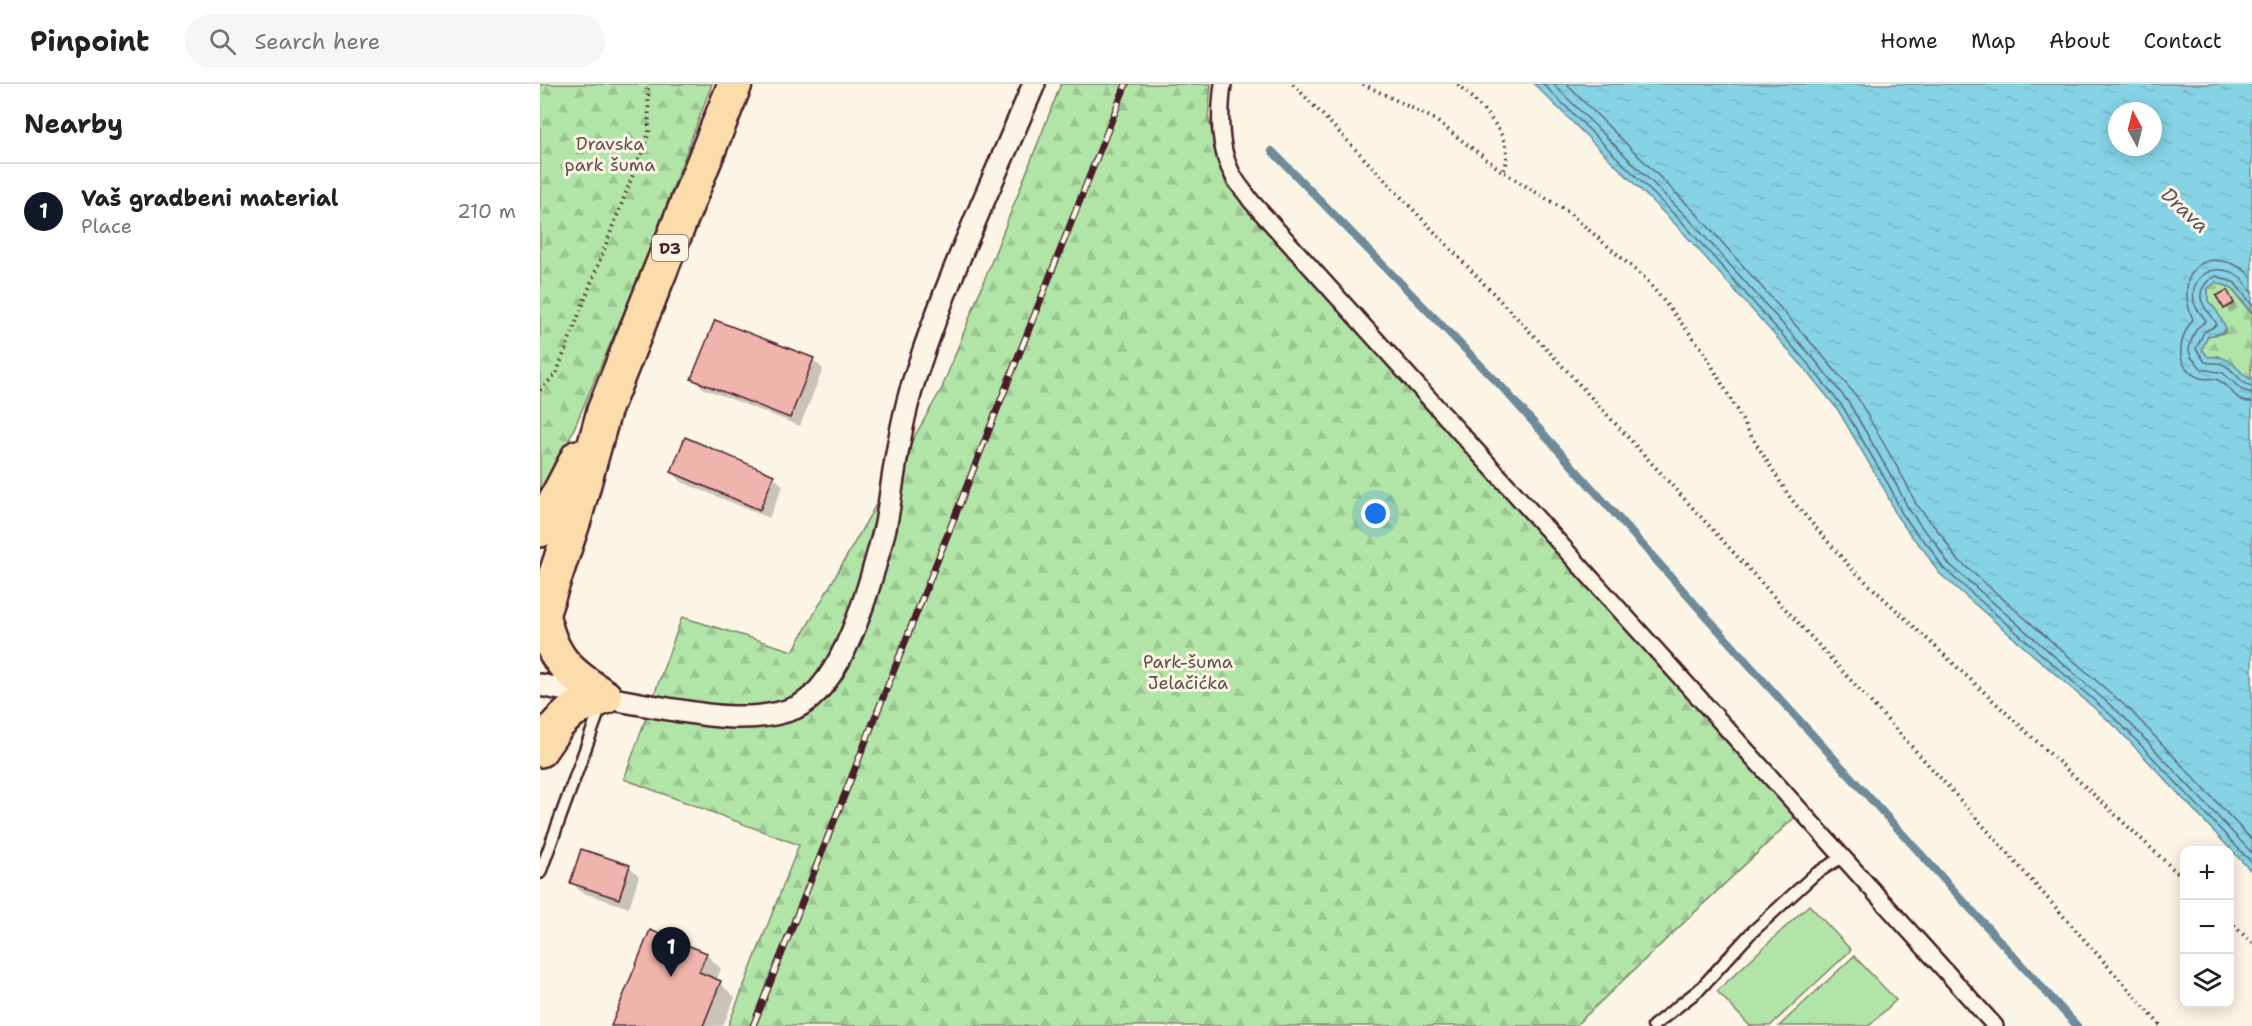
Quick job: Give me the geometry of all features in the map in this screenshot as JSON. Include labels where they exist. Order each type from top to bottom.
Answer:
[{"type":"main road","name":"D3","points":[[540,530],[604,411],[735,84]]},
{"type":"main road","name":"D3","points":[[541,617],[574,520],[604,411]]},
{"type":"main road","points":[[541,617],[547,637],[569,670],[605,697]]},
{"type":"main road","points":[[540,750],[558,724],[573,710],[605,697]]},
{"type":"street","points":[[540,685],[709,716],[759,716],[796,707],[815,695],[830,677],[844,650],[861,606],[885,526],[896,457],[916,374],[937,315],[1034,84]]},
{"type":"street","points":[[1222,84],[1220,126],[1224,150],[1234,177],[1251,201],[1995,1026]]},
{"type":"lane","points":[[540,873],[605,697]]},
{"type":"lane","points":[[1653,1026],[1700,989],[1750,934],[1814,875],[1842,857]]},
{"type":"path","points":[[540,390],[556,374],[649,133],[648,84]]},
{"type":"path","points":[[1293,84],[1556,359],[1945,783],[2161,1026]]},
{"type":"path","points":[[1363,84],[1434,119],[1503,172],[1568,212],[1646,279],[1703,350],[1750,434],[1791,499],[1850,566],[2180,875]]},
{"type":"path","points":[[1458,84],[1503,138],[1508,149],[1508,164],[1503,172]]},
{"type":"path","points":[[2234,926],[2252,943]]},
{"type":"green space","name":"Dravska park šuma","points":[[540,84],[712,84],[641,272],[540,508]]},
{"type":"green space","name":"Park-šuma Jelačićka","points":[[1061,84],[1211,84],[1208,117],[1226,185],[1795,817],[1575,1026],[728,1026],[799,845],[624,779],[682,617],[793,651],[942,388]]},
{"type":"green space","points":[[2216,282],[2231,288],[2252,312],[2251,381],[2219,356],[2208,357],[2202,349],[2208,336],[2225,333],[2226,328],[2208,301],[2208,288]]},
{"type":"green space","points":[[1809,905],[1851,950],[1770,1026],[1750,1026],[1717,991]]},
{"type":"green space","points":[[1854,956],[1896,1000],[1869,1026],[1779,1026]]},
{"type":"water","name":"Drava","points":[[1534,84],[2252,84],[2252,312],[2232,288],[2216,282],[2208,288],[2208,301],[2226,328],[2223,332],[2208,336],[2202,349],[2208,357],[2223,358],[2252,380],[2252,872],[2234,853],[2234,846],[2228,846],[2116,727],[1938,572],[1896,515],[1886,492],[1838,410],[1805,369],[1679,228]]},
{"type":"building","points":[[2227,290],[2234,303],[2224,309],[2216,296]]},
{"type":"building","points":[[715,320],[814,358],[790,418],[691,379]]},
{"type":"building","points":[[685,437],[774,475],[760,510],[671,472]]},
{"type":"building","points":[[581,849],[630,865],[619,899],[570,883]]},
{"type":"building","points":[[650,930],[707,953],[699,972],[721,981],[703,1026],[611,1026]]},
{"type":"waterway","points":[[1272,151],[1501,386],[1769,687],[2077,1026]]},
{"type":"railway","points":[[753,1026],[1126,84]]},
{"type":"place","name":"Vaš gradbeni material","points":[[671,977]]}]
